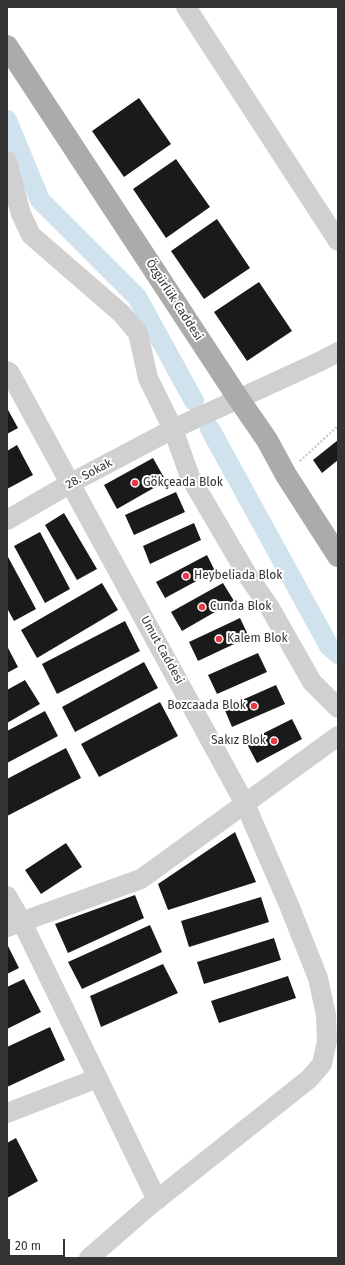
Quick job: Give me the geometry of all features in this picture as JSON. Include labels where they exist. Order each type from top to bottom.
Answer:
[{"type":"main road","name":"Özgürlük Caddesi","points":[[7,46],[267,440],[286,475],[338,556]]},
{"type":"street","points":[[186,7],[338,241]]},
{"type":"street","points":[[7,161],[20,214],[31,235],[122,314],[138,333],[148,378],[173,429],[190,478],[248,576],[270,608],[312,682],[338,708]]},
{"type":"street","name":"28. Sokak","points":[[7,520],[173,429],[338,352]]},
{"type":"street","name":"Umut Caddesi","points":[[7,371],[10,373],[245,804],[289,905],[318,978],[326,1015],[326,1041],[322,1064],[309,1079],[157,1200],[89,1258]]},
{"type":"street","points":[[14,925],[141,879],[338,736]]},
{"type":"street","points":[[7,896],[14,925],[98,1078],[157,1200]]},
{"type":"street","points":[[7,1113],[98,1078]]},
{"type":"path","points":[[286,475],[338,426]]},
{"type":"building","points":[[139,98],[171,144],[124,177],[92,131]]},
{"type":"building","points":[[176,159],[210,207],[166,238],[133,189]]},
{"type":"building","points":[[217,219],[250,268],[204,299],[171,251]]},
{"type":"building","points":[[259,282],[292,331],[247,361],[214,312]]},
{"type":"building","points":[[7,408],[18,428],[7,434]]},
{"type":"building","points":[[338,440],[338,460],[322,473],[313,460]]},
{"type":"building","points":[[17,445],[33,475],[7,489],[7,451]]},
{"type":"building","name":"Gökçeada Blok","points":[[153,458],[166,481],[117,509],[104,485]]},
{"type":"building","points":[[176,492],[185,512],[134,535],[125,515]]},
{"type":"building","points":[[64,513],[97,569],[77,580],[45,525]]},
{"type":"building","points":[[194,523],[201,540],[150,564],[143,546]]},
{"type":"building","points":[[40,532],[70,589],[45,603],[14,546]]},
{"type":"building","points":[[7,555],[36,609],[14,621],[7,608]]},
{"type":"building","name":"Heybeliada Blok","points":[[207,555],[215,571],[165,598],[156,582]]},
{"type":"building","points":[[102,583],[118,610],[37,658],[21,630]]},
{"type":"building","name":"Cunda Blok","points":[[223,583],[234,601],[182,631],[171,612]]},
{"type":"building","name":"Kalem Blok","points":[[240,618],[249,637],[198,661],[189,642]]},
{"type":"building","points":[[125,621],[140,651],[57,694],[42,664]]},
{"type":"building","points":[[7,646],[18,667],[7,673]]},
{"type":"building","points":[[258,653],[267,672],[217,694],[208,675]]},
{"type":"building","points":[[144,662],[158,688],[75,732],[62,707]]},
{"type":"building","points":[[25,680],[40,704],[7,723],[7,690]]},
{"type":"building","name":"Bozcaada Blok","points":[[276,685],[285,704],[232,727],[224,708]]},
{"type":"building","points":[[160,702],[178,736],[99,777],[81,744]]},
{"type":"building","points":[[45,711],[58,736],[7,763],[7,731]]},
{"type":"building","name":"Sakız Blok","points":[[292,719],[302,739],[257,763],[246,742]]},
{"type":"building","points":[[66,748],[81,778],[7,816],[7,779]]},
{"type":"building","points":[[235,832],[256,882],[168,910],[158,884]]},
{"type":"building","points":[[66,843],[82,867],[41,894],[25,870]]},
{"type":"building","points":[[135,895],[144,918],[68,953],[55,924]]},
{"type":"building","points":[[261,897],[269,922],[189,947],[181,921]]},
{"type":"building","points":[[150,925],[162,952],[82,989],[68,962]]},
{"type":"building","points":[[274,938],[281,960],[204,984],[197,962]]},
{"type":"building","points":[[7,944],[19,968],[7,974]]},
{"type":"building","points":[[163,964],[178,993],[101,1027],[90,996]]},
{"type":"building","points":[[288,976],[296,998],[219,1023],[211,1001]]},
{"type":"building","points":[[24,979],[41,1012],[7,1029],[7,987]]},
{"type":"building","points":[[50,1027],[65,1060],[7,1087],[7,1047]]},
{"type":"building","points":[[16,1138],[38,1181],[7,1198],[7,1143]]},
{"type":"waterway","points":[[7,120],[40,200],[137,297],[194,401]]},
{"type":"waterway","points":[[210,429],[329,646],[338,654]]},
{"type":"place","name":"Gökçeada Blok","points":[[135,483]]},
{"type":"place","name":"Heybeliada Blok","points":[[186,576]]},
{"type":"place","name":"Cunda Blok","points":[[202,607]]},
{"type":"place","name":"Kalem Blok","points":[[219,639]]},
{"type":"place","name":"Bozcaada Blok","points":[[254,706]]},
{"type":"place","name":"Sakız Blok","points":[[274,741]]}]
